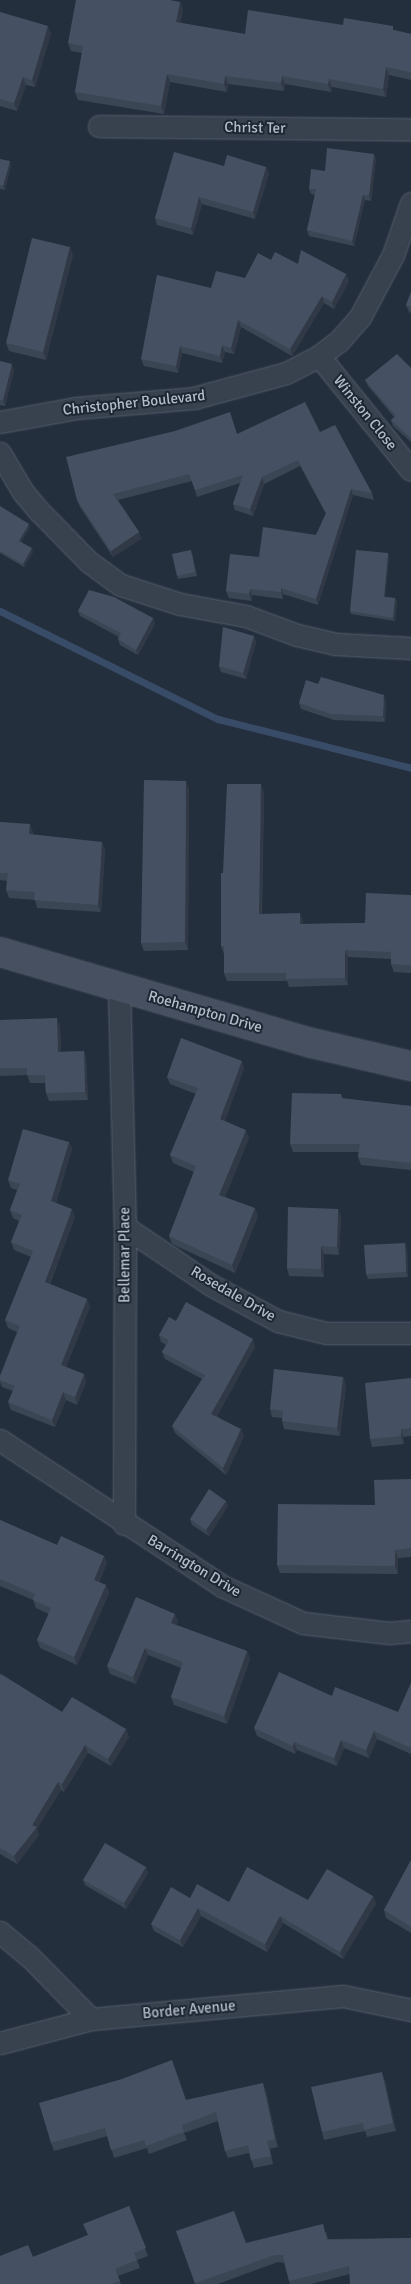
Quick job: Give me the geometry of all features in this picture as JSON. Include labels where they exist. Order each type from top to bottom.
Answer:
[{"type":"street","name":"Christ Ter","points":[[99,126],[411,129]]},
{"type":"street","name":"Christopher Boulevard","points":[[0,422],[76,408],[194,398],[243,388],[286,373],[319,356],[339,341],[360,317],[393,255],[410,213]]},
{"type":"street","name":"Winston Close","points":[[319,356],[411,470]]},
{"type":"street","points":[[0,453],[23,492],[40,512],[89,562],[121,585],[180,604],[246,616],[297,635],[335,644],[411,648]]},
{"type":"street","name":"Roehampton Drive","points":[[0,952],[312,1043],[411,1066]]},
{"type":"street","name":"Bellemar Place","points":[[119,986],[125,1227],[124,1524]]},
{"type":"street","name":"Rosedale Drive","points":[[125,1227],[211,1284],[278,1321],[326,1333],[411,1333]]},
{"type":"street","name":"Barrington Drive","points":[[0,1440],[124,1524],[222,1586],[303,1623],[389,1634],[411,1631]]},
{"type":"street","points":[[0,1932],[29,1956],[91,2019]]},
{"type":"street","name":"Border Avenue","points":[[0,2043],[91,2019],[343,1996],[411,2010]]},
{"type":"building","points":[[76,0],[170,0],[180,2],[176,22],[245,34],[248,10],[343,25],[344,18],[393,26],[393,30],[411,34],[411,72],[386,67],[383,89],[329,79],[328,84],[282,76],[281,83],[225,76],[224,84],[167,74],[161,106],[75,92],[83,46],[68,43]]},
{"type":"building","points":[[0,12],[48,26],[32,80],[23,77],[14,103],[0,99]]},
{"type":"building","points":[[327,148],[374,154],[369,195],[363,195],[352,241],[307,230],[316,189],[309,189],[311,169],[325,171]]},
{"type":"building","points":[[174,152],[224,166],[227,155],[266,167],[253,212],[199,197],[191,228],[155,218]]},
{"type":"building","points":[[0,159],[10,161],[3,186],[0,185]]},
{"type":"building","points":[[32,238],[70,247],[43,352],[6,343]]},
{"type":"building","points":[[301,250],[346,274],[332,302],[322,296],[290,349],[238,320],[231,348],[222,345],[220,356],[180,346],[176,366],[141,359],[157,275],[211,288],[216,271],[245,278],[258,253],[271,260],[275,252],[298,264]]},
{"type":"building","points":[[411,292],[411,307],[406,305]]},
{"type":"building","points":[[397,354],[411,368],[411,438],[391,420],[396,416],[365,380]]},
{"type":"building","points":[[0,361],[12,364],[3,400],[0,400]]},
{"type":"building","points":[[305,402],[320,432],[335,425],[372,493],[351,489],[316,599],[281,588],[281,592],[250,589],[249,594],[226,591],[230,554],[259,557],[263,527],[316,535],[326,513],[298,460],[262,477],[250,509],[233,504],[243,475],[195,490],[189,474],[113,494],[139,532],[111,551],[77,500],[66,457],[175,431],[230,412],[237,434]]},
{"type":"building","points":[[0,506],[29,524],[19,541],[32,548],[23,564],[0,551]]},
{"type":"building","points":[[191,550],[195,572],[177,576],[172,554]]},
{"type":"building","points":[[356,550],[388,553],[384,597],[395,598],[393,618],[350,611]]},
{"type":"building","points":[[89,590],[114,597],[153,618],[136,650],[118,639],[121,633],[78,611]]},
{"type":"building","points":[[223,627],[254,636],[243,673],[219,666]]},
{"type":"building","points":[[321,677],[384,695],[383,716],[331,714],[299,703],[306,680],[318,684]]},
{"type":"building","points":[[144,780],[186,781],[185,942],[141,943]]},
{"type":"building","points":[[227,784],[261,784],[259,914],[300,913],[300,924],[365,923],[366,893],[411,895],[411,965],[391,964],[391,952],[345,950],[345,978],[286,979],[286,973],[224,973],[224,946],[221,946],[221,873],[223,873]]},
{"type":"building","points":[[0,822],[30,824],[29,834],[102,842],[98,905],[34,900],[35,892],[6,890],[8,873],[0,873]]},
{"type":"building","points":[[57,1018],[58,1052],[84,1051],[85,1092],[46,1093],[45,1075],[27,1075],[27,1068],[0,1068],[0,1020]]},
{"type":"building","points":[[181,1038],[242,1061],[220,1119],[246,1130],[219,1195],[255,1208],[232,1265],[169,1236],[196,1166],[170,1155],[198,1088],[167,1077]]},
{"type":"building","points":[[292,1093],[341,1094],[341,1098],[411,1106],[411,1163],[358,1157],[360,1144],[290,1144]]},
{"type":"building","points":[[23,1129],[69,1142],[51,1201],[72,1209],[45,1282],[87,1299],[61,1365],[84,1374],[75,1397],[63,1392],[52,1420],[8,1402],[15,1386],[0,1380],[20,1326],[5,1320],[33,1251],[11,1242],[22,1215],[10,1210],[20,1184],[8,1180]]},
{"type":"building","points":[[288,1207],[338,1209],[337,1247],[321,1246],[321,1269],[287,1268]]},
{"type":"building","points":[[405,1243],[406,1272],[366,1274],[364,1245]]},
{"type":"building","points":[[186,1302],[253,1339],[211,1414],[241,1429],[223,1468],[172,1426],[205,1375],[162,1352],[169,1340],[159,1335],[169,1317],[176,1321]]},
{"type":"building","points":[[274,1369],[343,1377],[337,1428],[282,1421],[283,1411],[270,1409]]},
{"type":"building","points":[[411,1378],[411,1428],[401,1429],[401,1436],[370,1439],[365,1383]]},
{"type":"building","points":[[411,1479],[411,1548],[395,1550],[395,1566],[277,1565],[278,1504],[375,1505],[374,1480]]},
{"type":"building","points":[[209,1489],[226,1501],[206,1530],[190,1519]]},
{"type":"building","points":[[0,1520],[57,1545],[61,1536],[104,1556],[94,1580],[106,1585],[74,1657],[37,1640],[51,1608],[33,1600],[35,1594],[0,1579]]},
{"type":"building","points":[[136,1597],[175,1614],[171,1623],[247,1651],[224,1716],[171,1697],[183,1662],[145,1648],[133,1677],[107,1666]]},
{"type":"building","points":[[279,1672],[332,1696],[335,1687],[398,1712],[411,1683],[411,1748],[374,1731],[366,1750],[341,1740],[334,1758],[294,1742],[293,1746],[254,1728]]},
{"type":"building","points":[[1,1674],[62,1712],[72,1697],[126,1729],[108,1759],[85,1745],[62,1784],[58,1782],[32,1825],[37,1827],[14,1856],[0,1848]]},
{"type":"building","points":[[105,1843],[146,1867],[124,1903],[83,1880]]},
{"type":"building","points":[[411,1860],[411,1927],[384,1910]]},
{"type":"building","points":[[247,1867],[308,1900],[327,1869],[373,1896],[340,1952],[280,1916],[265,1944],[198,1908],[180,1940],[151,1924],[171,1887],[190,1898],[197,1884],[229,1902]]},
{"type":"building","points":[[172,2060],[186,2100],[263,2083],[275,2139],[267,2141],[271,2156],[251,2160],[248,2145],[225,2151],[216,2112],[182,2125],[184,2132],[146,2146],[144,2140],[111,2150],[105,2128],[51,2143],[39,2103],[122,2079]]},
{"type":"building","points":[[382,2072],[393,2123],[364,2130],[363,2123],[322,2132],[311,2087]]},
{"type":"building","points":[[129,2206],[146,2248],[134,2253],[137,2260],[115,2269],[120,2281],[111,2284],[0,2284],[0,2256],[28,2245],[33,2257],[88,2235],[83,2224]]},
{"type":"building","points":[[234,2211],[246,2243],[323,2224],[327,2240],[411,2238],[411,2284],[350,2284],[349,2266],[289,2281],[283,2255],[275,2255],[195,2283],[176,2231]]},
{"type":"waterway","points":[[0,611],[218,719],[411,768]]}]
